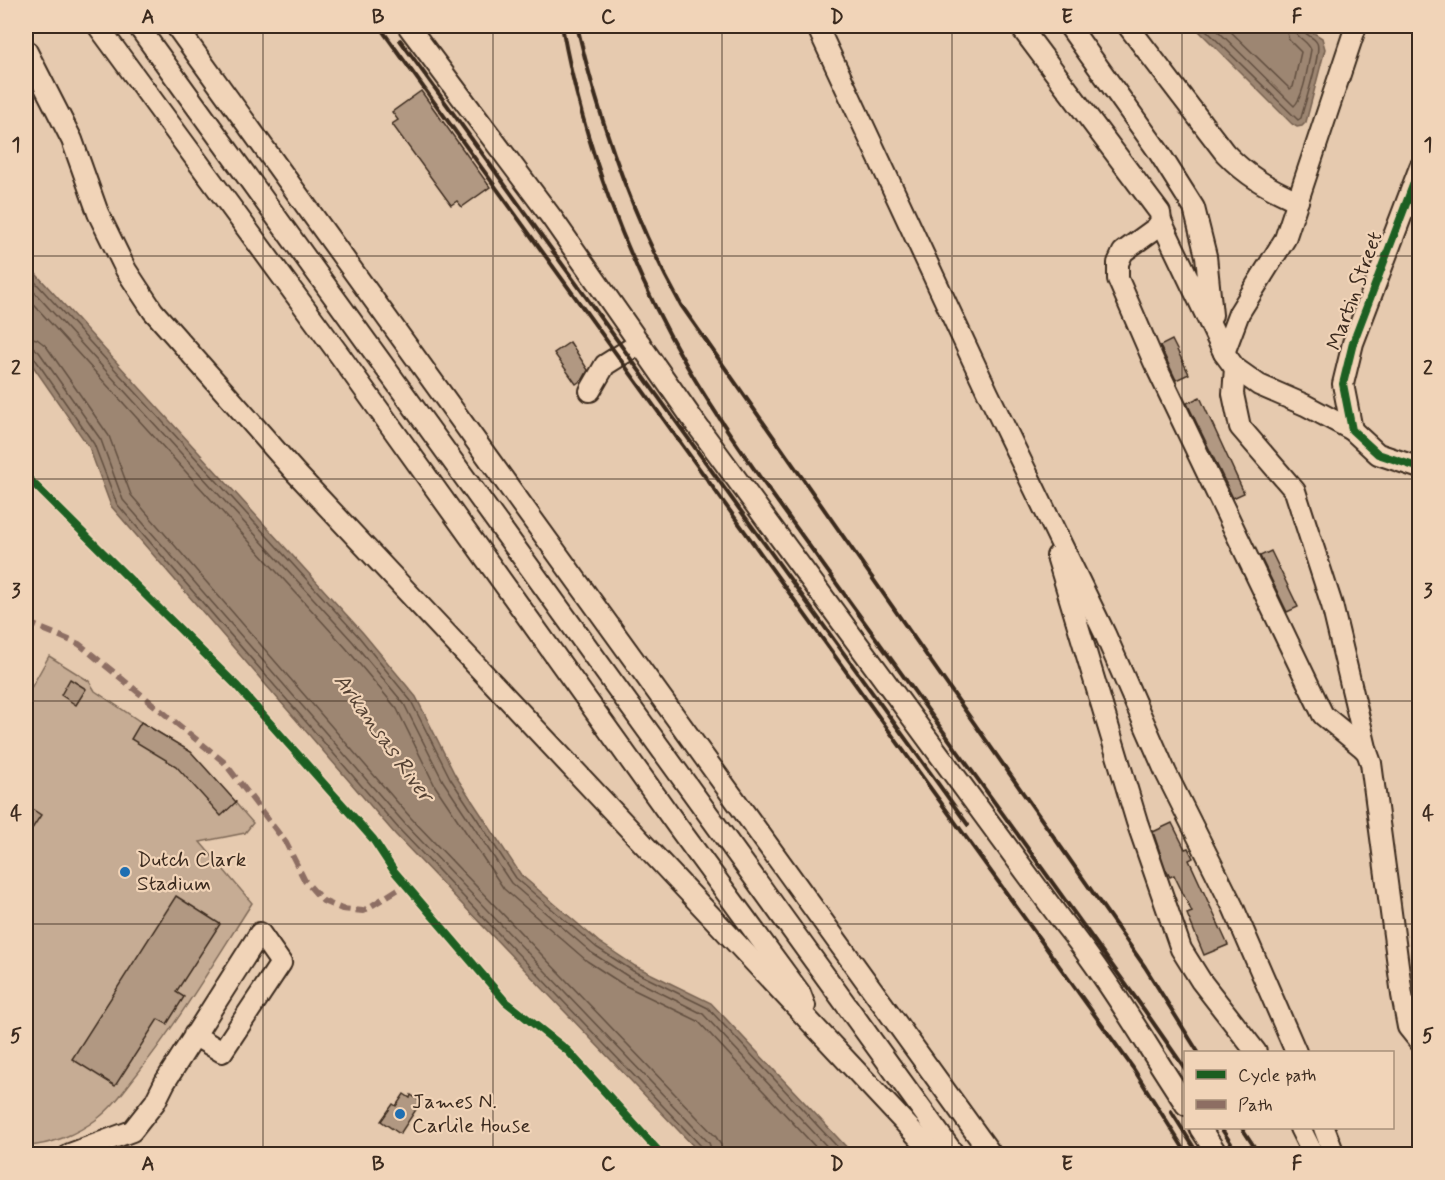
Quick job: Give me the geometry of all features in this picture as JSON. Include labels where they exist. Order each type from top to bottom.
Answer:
[{"type":"street","points":[[98,26],[341,357],[800,993],[807,1018]]},
{"type":"street","points":[[138,26],[954,1155]]},
{"type":"street","points":[[176,26],[991,1155]]},
{"type":"street","points":[[408,26],[552,218],[703,434],[1108,983],[1184,1104]]},
{"type":"street","points":[[817,26],[988,393],[1105,633],[1166,773],[1233,907],[1295,1051]]},
{"type":"street","points":[[1020,26],[1160,213],[1161,220],[1229,361],[1259,385],[1305,405],[1352,430],[1378,454],[1419,468]]},
{"type":"street","points":[[1069,26],[1158,151],[1194,208],[1206,256],[1214,331]]},
{"type":"street","points":[[1128,26],[1225,153],[1242,171],[1298,201]]},
{"type":"street","points":[[1356,26],[1285,239],[1239,313],[1229,361],[1240,427],[1295,491],[1332,605],[1366,752],[1371,763],[1408,1027],[1419,1042]]},
{"type":"street","points":[[26,50],[72,140],[98,213],[126,270],[153,311],[295,472],[934,1155]]},
{"type":"street","name":"Martin Street","points":[[1352,430],[1343,384],[1353,343],[1419,167]]},
{"type":"street","points":[[1161,220],[1148,235],[1123,252],[1118,263],[1118,279],[1159,373],[1323,716],[1366,752]]},
{"type":"street","points":[[590,391],[605,365],[640,343]]},
{"type":"street","points":[[1042,503],[1137,822],[1181,949],[1201,981],[1254,1051]]},
{"type":"street","points":[[70,1155],[103,1148],[132,1131],[156,1102],[165,1082],[194,1035],[260,933],[280,963],[222,1052],[194,1035]]},
{"type":"street","points":[[1201,1129],[1217,1155]]},
{"type":"street","points":[[1300,1129],[1313,1155]]},
{"type":"street","points":[[1324,1129],[1334,1155]]},
{"type":"shaded area","name":"Dutch Clark Stadium","points":[[49,656],[89,681],[95,691],[191,752],[253,823],[245,833],[200,842],[252,903],[166,1036],[112,1105],[97,1119],[72,1134],[54,1141],[26,1146],[26,697]]},
{"type":"water","points":[[1194,26],[1303,26],[1322,38],[1325,49],[1306,122],[1297,127],[1292,124]]},
{"type":"water","name":"Arkansas River","points":[[26,263],[363,633],[416,697],[455,775],[521,875],[599,942],[635,966],[711,1003],[853,1154],[701,1154],[395,834],[111,506],[89,447],[26,356]]},
{"type":"building","points":[[421,91],[490,187],[462,207],[457,201],[451,205],[392,124],[398,120],[392,112]]},
{"type":"building","points":[[1172,340],[1189,374],[1176,380],[1160,346]]},
{"type":"building","points":[[570,342],[588,370],[583,379],[576,384],[554,353]]},
{"type":"building","points":[[1200,397],[1244,493],[1233,498],[1187,403]]},
{"type":"building","points":[[1271,551],[1298,607],[1287,612],[1260,556]]},
{"type":"building","points":[[70,679],[86,689],[76,705],[61,695]]},
{"type":"building","points":[[141,722],[191,752],[236,802],[221,816],[176,766],[131,739]]},
{"type":"building","points":[[26,805],[41,815],[26,838]]},
{"type":"building","points":[[1172,823],[1185,849],[1188,848],[1193,858],[1189,860],[1228,945],[1204,955],[1187,914],[1192,912],[1174,875],[1170,877],[1166,870],[1153,832]]},
{"type":"building","points":[[176,896],[220,924],[176,992],[184,997],[167,1024],[158,1019],[115,1086],[72,1059]]},
{"type":"building","name":"James N. Carlile House","points":[[404,1094],[410,1098],[411,1095],[421,1102],[400,1134],[381,1121],[393,1104],[396,1106]]},
{"type":"railway","points":[[379,26],[1133,1068],[1187,1154]]},
{"type":"railway","points":[[562,26],[582,114],[610,201],[645,285],[696,381],[764,483],[1184,1067]]},
{"type":"railway","points":[[577,26],[596,98],[619,169],[647,238],[681,305],[1145,967],[1197,1051]]},
{"type":"railway","points":[[400,40],[968,825]]},
{"type":"railway","points":[[1171,1111],[1198,1154]]},
{"type":"railway","points":[[1222,1129],[1238,1154]]},
{"type":"railway","points":[[1243,1129],[1259,1154]]},
{"type":"marked path","points":[[26,622],[79,644],[224,762],[286,843],[305,881],[323,901],[342,909],[363,911],[405,885]]},
{"type":"cycle path","points":[[1420,167],[1353,343],[1343,384],[1352,430],[1378,454],[1420,468]]},
{"type":"cycle path","points":[[26,476],[236,685],[373,839],[394,871],[505,1001],[568,1051],[661,1154]]},
{"type":"place","name":"Dutch Clark Stadium","points":[[125,872]]},
{"type":"place","name":"James N. Carlile House","points":[[400,1114]]}]
